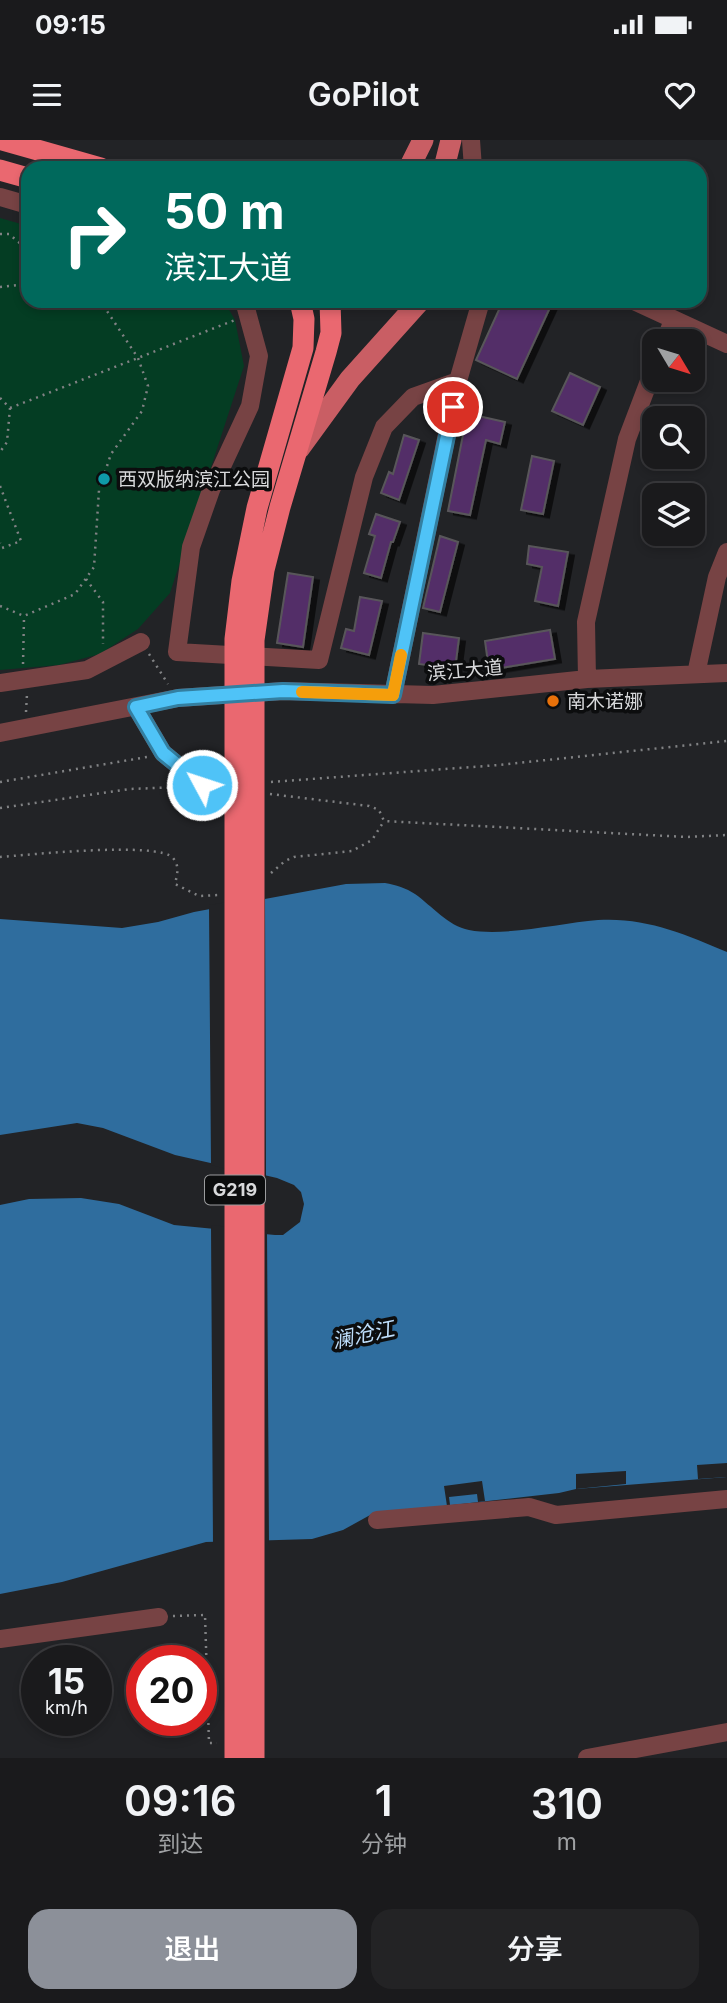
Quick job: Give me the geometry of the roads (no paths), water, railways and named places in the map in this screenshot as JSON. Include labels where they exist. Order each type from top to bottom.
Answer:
[{"type":"highway","points":[[2,140],[76,161]]},
{"type":"highway","points":[[0,170],[21,176]]},
{"type":"highway","name":"G219","points":[[243,1748],[242,581],[257,509],[303,348],[301,308]]},
{"type":"highway","name":"G219","points":[[244,640],[331,333],[330,308]]},
{"type":"main road","points":[[412,161],[423,140]]},
{"type":"main road","points":[[304,334],[310,308]]},
{"type":"main road","points":[[294,456],[350,379],[414,308]]},
{"type":"street","points":[[471,140],[472,161]]},
{"type":"street","points":[[0,197],[21,203]]},
{"type":"street","points":[[246,308],[259,356],[250,406],[211,490],[191,547],[177,652],[319,660],[364,477],[384,427],[413,397],[458,381]]},
{"type":"street","points":[[393,695],[458,381],[479,308]]},
{"type":"street","points":[[648,308],[727,344]]},
{"type":"street","points":[[670,329],[673,320]]},
{"type":"street","points":[[587,679],[586,622],[627,439],[645,392]]},
{"type":"street","points":[[696,674],[717,577],[727,552]]},
{"type":"street","points":[[0,683],[87,670],[141,642]]},
{"type":"street","name":"滨江大道","points":[[0,733],[178,698],[283,691],[433,695],[587,679],[727,673]]},
{"type":"street","points":[[136,707],[163,753],[202,785]]},
{"type":"street","points":[[377,1520],[529,1507],[556,1516],[727,1499]]},
{"type":"street","points":[[0,1639],[159,1617]]},
{"type":"street","points":[[587,1758],[727,1732]]},
{"type":"water","name":"澜沧江","points":[[385,883],[412,892],[447,920],[469,930],[499,932],[598,920],[632,921],[680,933],[727,952],[727,1477],[576,1489],[372,1514],[343,1530],[312,1539],[206,1542],[62,1582],[0,1594],[0,1205],[29,1199],[81,1198],[119,1204],[174,1225],[283,1235],[300,1222],[304,1204],[301,1192],[294,1185],[277,1178],[175,1155],[103,1128],[77,1123],[0,1135],[0,919],[122,928],[346,884]]},
{"type":"place","name":"西双版纳滨江公园","points":[[104,479]]},
{"type":"place","name":"南木诺娜","points":[[553,701]]}]
